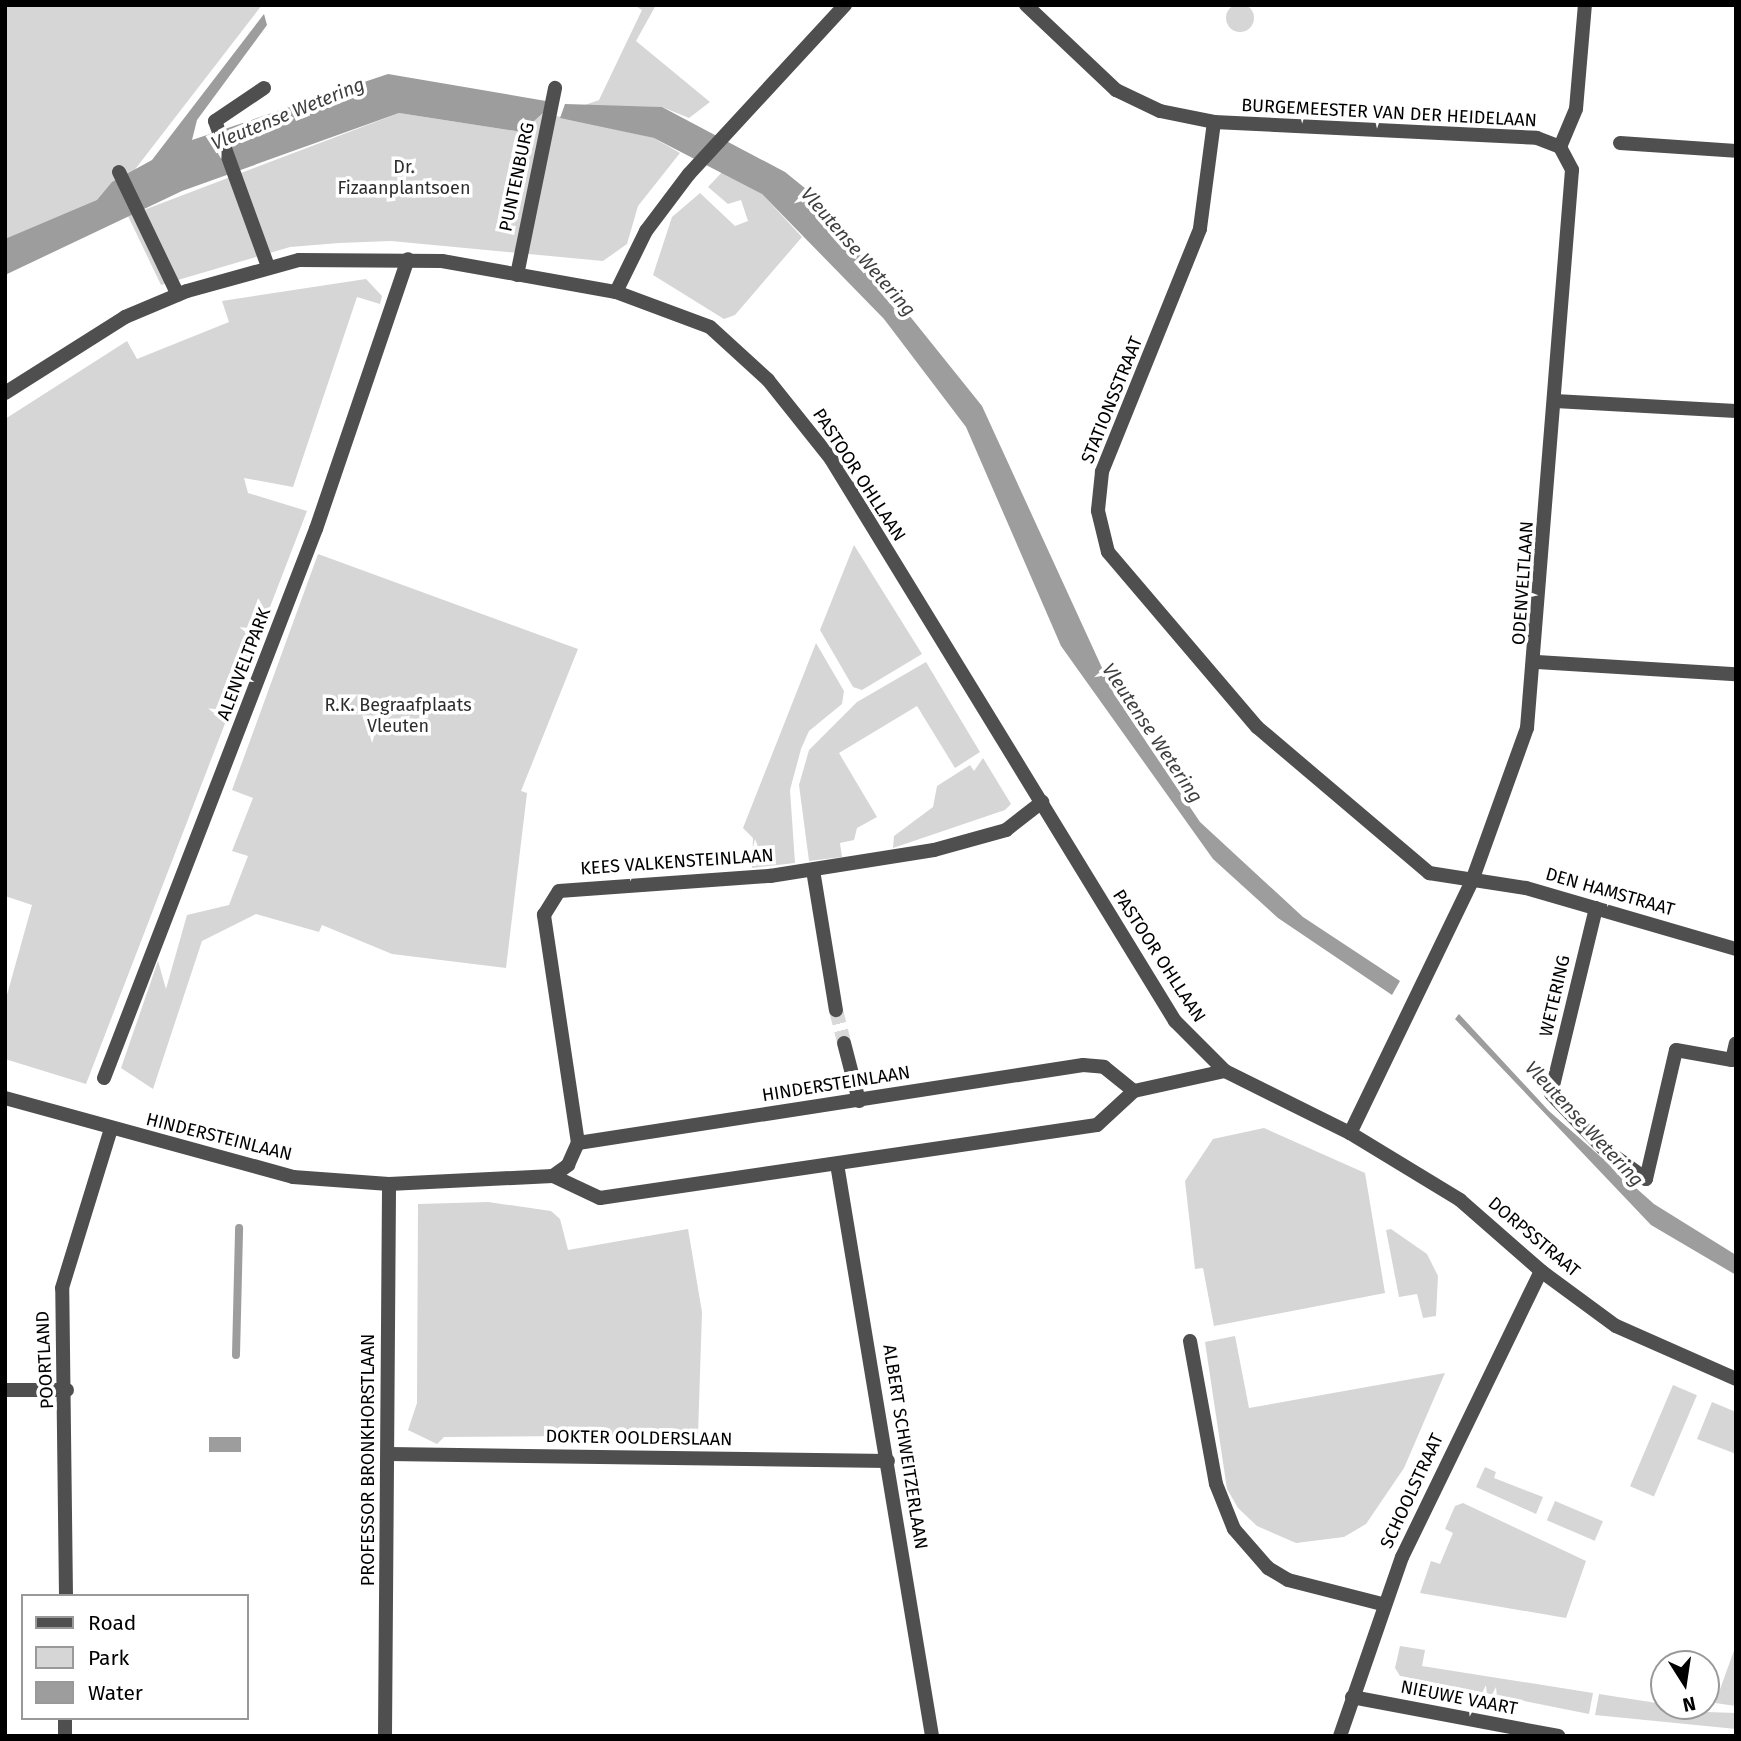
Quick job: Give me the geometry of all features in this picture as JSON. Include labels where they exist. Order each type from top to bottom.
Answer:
[{"type":"street","points":[[617,292],[646,231],[689,174],[845,5]]},
{"type":"street","points":[[1026,5],[1116,90],[1160,111],[1214,122]]},
{"type":"street","points":[[1560,147],[1576,109],[1585,5]]},
{"type":"street","points":[[264,88],[232,105],[215,128],[268,267]]},
{"type":"street","name":"PUNTENBURG","points":[[517,275],[554,93]]},
{"type":"street","name":"BURGEMEESTER VAN DER HEIDELAAN","points":[[1214,122],[1537,138],[1560,147]]},
{"type":"street","name":"STATIONSSTRAAT","points":[[1214,122],[1200,229],[1102,471],[1100,530],[1136,590],[1286,754],[1429,873],[1472,881]]},
{"type":"street","points":[[1620,143],[1736,151]]},
{"type":"street","name":"ODENVELTLAAN","points":[[1350,1133],[1472,881],[1527,728],[1537,662],[1572,170],[1560,147]]},
{"type":"street","points":[[118,173],[177,295]]},
{"type":"street","name":"PASTOOR OHLLAAN","points":[[5,393],[114,324],[177,295],[299,260],[408,258],[517,275],[617,292],[710,327],[786,401],[831,459],[1175,1021],[1225,1071]]},
{"type":"street","name":"ALENVELTPARK","points":[[104,1079],[316,529],[408,258]]},
{"type":"street","points":[[1555,401],[1736,411]]},
{"type":"street","points":[[1537,662],[1736,674]]},
{"type":"street","name":"KEES VALKENSTEINLAAN","points":[[578,1143],[544,915],[559,891],[813,870],[934,850],[1006,830],[1042,802]]},
{"type":"street","points":[[813,870],[836,1010]]},
{"type":"street","name":"DEN HAMSTRAAT","points":[[1472,881],[1596,908],[1736,949]]},
{"type":"street","name":"WETERING","points":[[1596,908],[1551,1094],[1603,1148],[1646,1179],[1676,1050],[1732,1060],[1736,1043]]},
{"type":"street","points":[[844,1044],[859,1101]]},
{"type":"street","name":"HINDERSTEINLAAN","points":[[5,1098],[260,1171],[389,1184],[553,1176],[600,1198],[1097,1125],[1134,1091],[1096,1065],[578,1143]]},
{"type":"street","points":[[1134,1091],[1225,1071],[1350,1133]]},
{"type":"street","name":"POORTLAND","points":[[66,1594],[67,1390],[62,1288],[111,1129]]},
{"type":"street","name":"DORPSSTRAAT","points":[[1350,1133],[1460,1200],[1541,1271],[1616,1326],[1736,1379]]},
{"type":"street","points":[[553,1176],[568,1165],[578,1143]]},
{"type":"street","name":"ALBERT SCHWEITZERLAAN","points":[[837,1164],[932,1736]]},
{"type":"street","name":"PROFESSOR BRONKHORSTLAAN","points":[[385,1736],[389,1184]]},
{"type":"street","name":"SCHOOLSTRAAT","points":[[1340,1736],[1382,1604],[1541,1271]]},
{"type":"street","points":[[1190,1341],[1216,1484],[1234,1529],[1268,1568],[1288,1580],[1382,1604]]},
{"type":"street","points":[[5,1391],[67,1390]]},
{"type":"street","name":"DOKTER OOLDERSLAAN","points":[[389,1454],[888,1461]]},
{"type":"street","name":"NIEUWE VAART","points":[[1352,1697],[1558,1736]]},
{"type":"green space","points":[[1240,4],[1250,8],[1254,18],[1250,28],[1240,32],[1230,28],[1226,18],[1230,8]]},
{"type":"green space","points":[[5,5],[262,5],[133,172],[101,195],[102,209],[5,264]]},
{"type":"green space","points":[[634,5],[656,5],[636,41],[710,102],[689,118],[662,107],[582,106],[599,100],[642,10]]},
{"type":"green space","name":"Dr. Fizaanplantsoen","points":[[399,113],[522,132],[543,113],[654,138],[680,153],[638,206],[627,244],[603,261],[391,241],[339,243],[290,247],[161,285],[128,216]]},
{"type":"green space","points":[[724,170],[762,194],[802,237],[735,315],[724,319],[653,275],[672,217],[700,193],[735,226],[748,221],[741,200],[728,204],[708,187]]},
{"type":"green space","points":[[366,279],[382,296],[380,304],[357,297],[293,487],[244,478],[248,493],[307,511],[86,1084],[5,1059],[5,1002],[32,905],[5,896],[5,419],[127,341],[137,359],[229,322],[222,301]]},
{"type":"green space","points":[[854,545],[922,654],[862,690],[853,687],[820,630]]},
{"type":"green space","name":"R.K. Begraafplaats Vleuten","points":[[318,554],[578,649],[521,791],[527,793],[506,968],[392,954],[322,925],[319,932],[256,914],[202,941],[153,1089],[121,1068],[158,961],[166,989],[187,915],[229,905],[248,856],[232,851],[253,798],[232,790]]},
{"type":"green space","points":[[816,643],[844,691],[842,704],[809,731],[801,749],[790,790],[795,863],[752,868],[753,838],[743,828]]},
{"type":"green space","points":[[926,662],[980,752],[955,768],[917,706],[839,753],[877,817],[857,828],[854,840],[840,843],[842,857],[809,861],[799,785],[809,750],[857,702]]},
{"type":"green space","points":[[983,758],[1011,804],[1005,810],[893,848],[894,836],[933,807],[937,786],[970,765],[974,771]]},
{"type":"green space","points":[[1264,1128],[1365,1173],[1385,1293],[1214,1326],[1203,1268],[1195,1269],[1185,1181],[1213,1139]]},
{"type":"green space","points":[[488,1202],[551,1211],[560,1219],[568,1250],[688,1229],[702,1312],[698,1435],[444,1437],[437,1444],[408,1430],[417,1403],[418,1204]]},
{"type":"green space","points":[[1391,1229],[1427,1254],[1438,1276],[1436,1316],[1423,1318],[1417,1294],[1399,1297],[1386,1230]]},
{"type":"green space","points":[[1235,1336],[1249,1408],[1445,1373],[1404,1468],[1366,1524],[1344,1537],[1296,1543],[1257,1526],[1238,1508],[1227,1489],[1205,1342]]},
{"type":"green space","points":[[1673,1385],[1697,1395],[1654,1496],[1630,1486]]},
{"type":"green space","points":[[1712,1402],[1736,1412],[1736,1454],[1697,1439]]},
{"type":"green space","points":[[1485,1467],[1496,1472],[1494,1478],[1543,1497],[1536,1514],[1476,1487]]},
{"type":"green space","points":[[1555,1501],[1603,1521],[1595,1541],[1547,1520]]},
{"type":"green space","points":[[1463,1503],[1586,1561],[1566,1618],[1420,1593],[1431,1561],[1440,1564],[1453,1533],[1445,1529],[1455,1506]]},
{"type":"green space","points":[[1736,1645],[1736,1706],[1720,1704],[1720,1689]]},
{"type":"green space","points":[[1400,1646],[1425,1650],[1422,1666],[1593,1693],[1589,1714],[1400,1676],[1395,1668]]},
{"type":"green space","points":[[1599,1694],[1650,1702],[1650,1720],[1720,1720],[1720,1712],[1736,1713],[1736,1729],[1595,1715]]},
{"type":"water","name":"Vleutense Wetering","points":[[264,14],[267,25],[197,120],[192,140],[388,74],[546,101],[543,113],[522,132],[399,113],[182,191],[5,275],[5,239],[97,200],[112,182],[152,160]]},
{"type":"water","name":"Vleutense Wetering","points":[[565,104],[662,107],[785,172],[811,193],[982,406],[1114,694],[1200,822],[1303,917],[1400,981],[1392,995],[1278,918],[1213,859],[1061,646],[966,427],[884,319],[762,194],[654,138],[560,118]]},
{"type":"water","points":[[1459,1014],[1549,1111],[1654,1204],[1736,1255],[1736,1275],[1651,1225],[1455,1019]]},
{"type":"water","points":[[209,1437],[241,1437],[241,1452],[209,1452]]},
{"type":"waterway","points":[[236,1355],[239,1228]]},
{"type":"tunnel","points":[[836,1010],[844,1043]]}]
